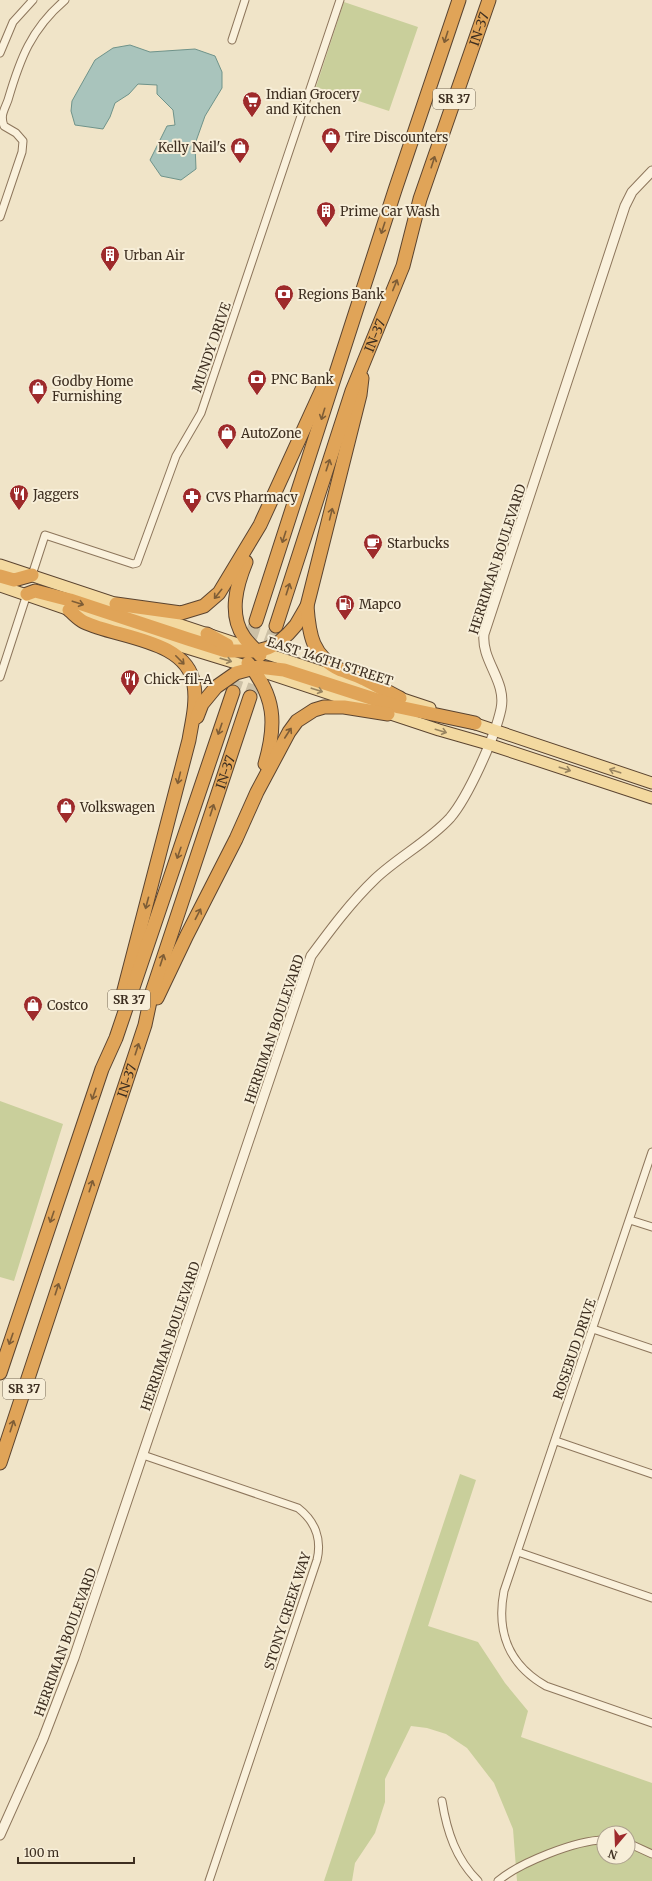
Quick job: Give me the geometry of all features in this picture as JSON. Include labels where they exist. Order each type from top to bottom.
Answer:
[{"type":"highway","name":"IN-37","points":[[256,621],[343,350],[459,0]]},
{"type":"highway","name":"IN-37","points":[[276,626],[352,391],[403,266],[420,199],[488,0]]},
{"type":"highway","points":[[276,673],[244,636],[238,625],[236,595],[238,583],[260,525],[330,372],[343,350]]},
{"type":"highway","points":[[365,360],[360,395],[307,606],[310,636],[324,660],[340,670],[364,679],[400,698]]},
{"type":"highway","points":[[116,604],[172,613],[189,612],[204,606],[220,593],[260,525]]},
{"type":"highway","points":[[0,576],[14,580],[32,575]]},
{"type":"highway","points":[[27,594],[35,591],[70,600],[226,651],[257,651],[273,646],[288,634],[307,606]]},
{"type":"highway","points":[[69,610],[83,621],[172,652],[182,662],[189,670],[194,685],[195,699],[189,740]]},
{"type":"highway","points":[[207,634],[234,651],[252,668],[266,689],[273,717],[271,745],[257,792]]},
{"type":"highway","points":[[102,1069],[189,740],[202,704],[209,694],[232,676],[252,668],[276,673],[284,670],[399,707],[475,724]]},
{"type":"highway","name":"IN-37","points":[[0,1373],[102,1069],[116,1038],[232,692]]},
{"type":"highway","name":"IN-37","points":[[0,1464],[145,1025],[152,992],[250,697]]},
{"type":"highway","points":[[145,1025],[187,935],[288,732],[297,721],[314,710],[324,707],[344,707],[388,714]]},
{"type":"main road","name":"EAST 146TH STREET","points":[[0,565],[652,783]]},
{"type":"main road","points":[[0,586],[27,594],[69,610],[252,668]]},
{"type":"main road","points":[[276,673],[388,714],[488,744],[652,798]]},
{"type":"street","points":[[0,53],[13,22],[33,0]]},
{"type":"street","points":[[0,218],[22,152],[22,141],[16,132],[4,126],[1,118],[14,75],[29,41],[55,8],[65,0]]},
{"type":"street","points":[[232,40],[245,0]]},
{"type":"street","name":"MUNDY DRIVE","points":[[32,575],[44,535],[133,564],[137,563],[176,456],[201,413],[340,0]]},
{"type":"street","name":"HERRIMAN BOULEVARD","points":[[0,1835],[59,1701],[97,1595],[311,956],[355,900],[373,881],[449,818],[465,796],[494,730],[501,708],[502,696],[500,686],[485,650],[484,634],[623,212],[632,192],[652,171]]},
{"type":"street","points":[[0,677],[27,594]]},
{"type":"street","name":"ROSEBUD DRIVE","points":[[652,1152],[556,1441],[504,1591],[501,1617],[505,1640],[520,1665],[530,1676],[546,1686],[652,1722]]},
{"type":"street","points":[[630,1220],[652,1227]]},
{"type":"street","points":[[593,1329],[652,1349]]},
{"type":"street","points":[[556,1441],[652,1474]]},
{"type":"street","name":"STONY CREEK WAY","points":[[143,1456],[298,1508],[306,1514],[313,1523],[318,1538],[319,1552],[317,1560],[209,1881]]},
{"type":"street","points":[[518,1552],[652,1598]]},
{"type":"street","points":[[442,1801],[445,1820],[451,1840],[466,1867],[478,1881]]},
{"type":"street","points":[[498,1881],[517,1867],[533,1860],[584,1842],[596,1841]]},
{"type":"street","points":[[636,1847],[652,1854]]},
{"type":"green space","points":[[344,2],[418,27],[389,111],[316,87]]},
{"type":"green space","points":[[0,1101],[63,1124],[14,1281],[0,1277]]},
{"type":"green space","points":[[460,1474],[476,1480],[428,1626],[478,1642],[505,1683],[528,1711],[521,1737],[652,1783],[652,1881],[517,1881],[513,1829],[494,1783],[467,1748],[446,1734],[427,1728],[411,1726],[385,1779],[385,1802],[375,1833],[355,1863],[352,1881],[324,1881]]},
{"type":"water","points":[[130,45],[150,52],[195,49],[215,56],[222,72],[222,88],[205,116],[195,144],[196,169],[181,180],[161,176],[150,160],[167,126],[175,125],[173,110],[157,94],[157,85],[138,84],[129,94],[115,103],[110,117],[103,129],[75,125],[71,111],[72,101],[95,60],[113,48]]},
{"type":"tunnel","points":[[233,692],[256,621]]},
{"type":"tunnel","points":[[250,697],[276,626]]},
{"type":"place","name":"Indian Grocery and Kitchen","points":[[252,118]]},
{"type":"place","name":"Tire Discounters","points":[[331,154]]},
{"type":"place","name":"Kelly Nail's","points":[[240,164]]},
{"type":"place","name":"Prime Car Wash","points":[[326,228]]},
{"type":"place","name":"Urban Air","points":[[110,272]]},
{"type":"place","name":"Regions Bank","points":[[284,311]]},
{"type":"place","name":"PNC Bank","points":[[257,396]]},
{"type":"place","name":"Godby Home Furnishing","points":[[38,405]]},
{"type":"place","name":"AutoZone","points":[[227,450]]},
{"type":"place","name":"Jaggers","points":[[19,511]]},
{"type":"place","name":"CVS Pharmacy","points":[[192,514]]},
{"type":"place","name":"Starbucks","points":[[373,560]]},
{"type":"place","name":"Mapco","points":[[345,621]]},
{"type":"place","name":"Chick-fil-A","points":[[130,696]]},
{"type":"place","name":"Volkswagen","points":[[66,824]]},
{"type":"place","name":"Costco","points":[[33,1022]]}]
